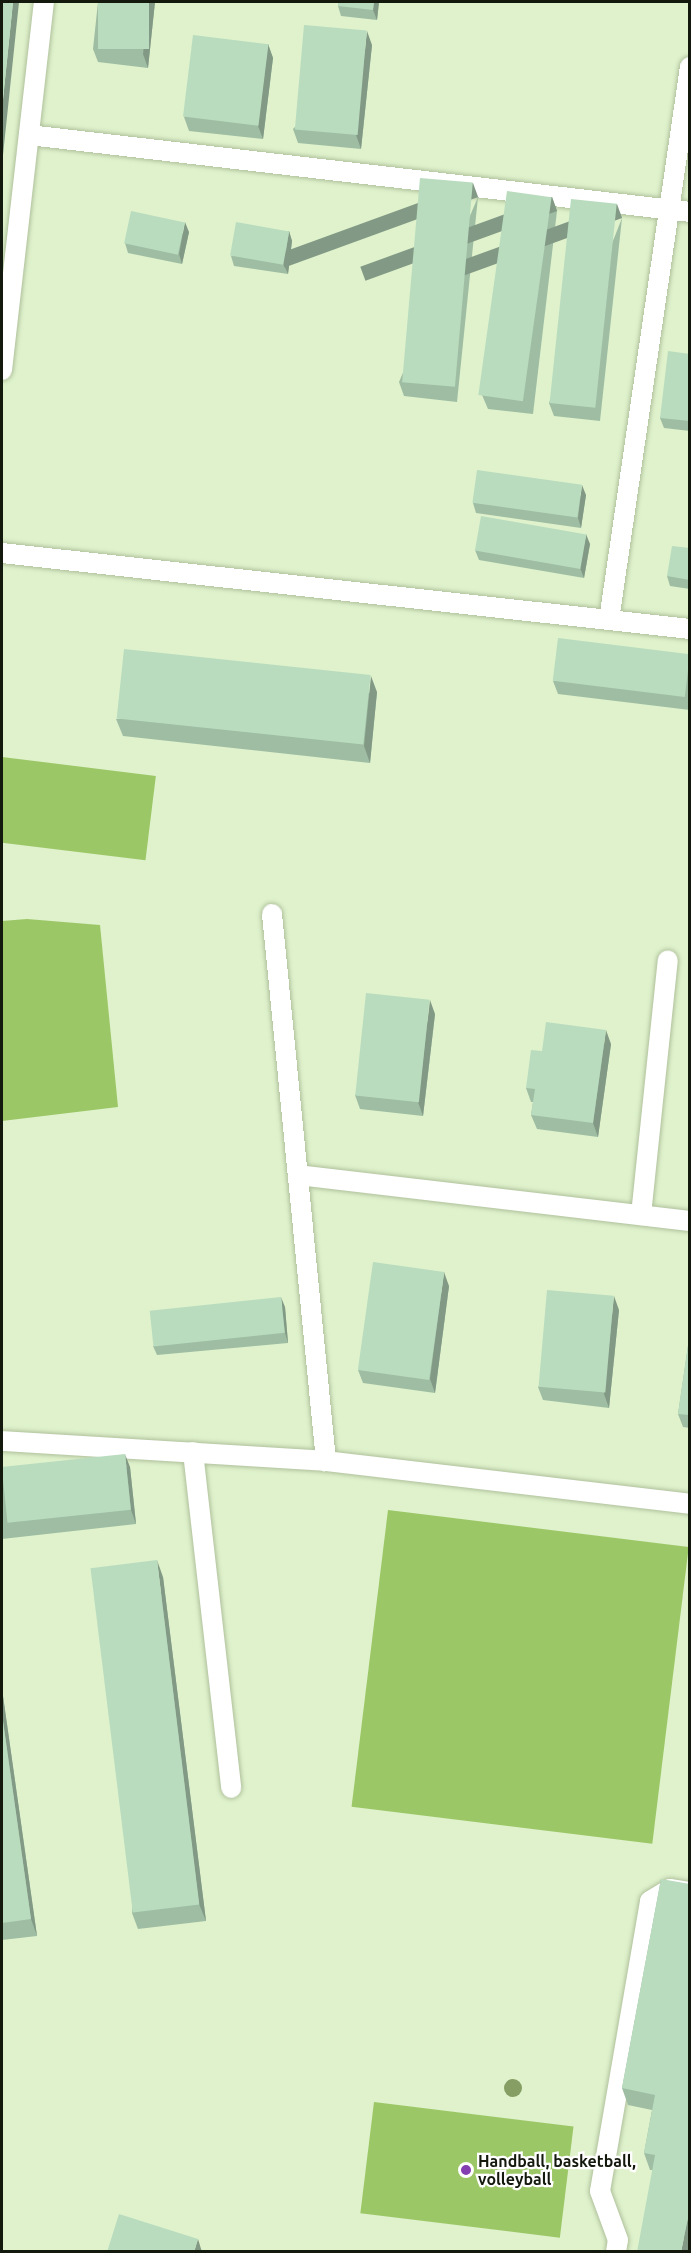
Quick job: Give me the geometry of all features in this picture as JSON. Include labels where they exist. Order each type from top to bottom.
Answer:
[{"type":"lane","points":[[2,370],[44,2]]},
{"type":"lane","points":[[609,620],[666,210],[690,67]]},
{"type":"lane","points":[[29,135],[690,212]]},
{"type":"lane","points":[[2,553],[690,628]]},
{"type":"lane","points":[[272,914],[326,1461]]},
{"type":"lane","points":[[641,1215],[669,960]]},
{"type":"lane","points":[[298,1175],[690,1221]]},
{"type":"lane","points":[[2,1441],[326,1461],[690,1504]]},
{"type":"lane","points":[[193,1452],[231,1788]]},
{"type":"lane","points":[[616,2252],[618,2240],[600,2191],[650,1901],[670,1888],[690,1892]]},
{"type":"green space","points":[[2,757],[156,776],[145,860],[2,843]]},
{"type":"green space","points":[[27,919],[100,925],[118,1107],[2,1121],[2,921]]},
{"type":"green space","points":[[388,1510],[689,1547],[652,1844],[352,1807]]},
{"type":"green space","name":"Handball, basketball, volleyball","points":[[374,2102],[574,2126],[560,2238],[360,2213]]},
{"type":"building","points":[[2,2],[13,2],[2,109]]},
{"type":"building","points":[[98,2],[149,2],[149,49],[98,49]]},
{"type":"building","points":[[338,2],[374,2],[373,10],[338,6]]},
{"type":"building","points":[[304,25],[367,30],[358,135],[295,130]]},
{"type":"building","points":[[193,35],[268,44],[258,126],[183,116]]},
{"type":"building","points":[[420,178],[473,183],[455,387],[402,382]]},
{"type":"building","points":[[507,191],[552,197],[523,401],[478,395]]},
{"type":"building","points":[[571,199],[617,204],[595,408],[550,403]]},
{"type":"building","points":[[131,211],[185,222],[178,255],[124,243]]},
{"type":"building","points":[[236,222],[289,231],[283,265],[230,255]]},
{"type":"building","points":[[668,351],[690,354],[690,421],[660,418]]},
{"type":"building","points":[[477,470],[582,485],[577,517],[472,503]]},
{"type":"building","points":[[481,516],[586,535],[580,569],[475,550]]},
{"type":"building","points":[[672,546],[690,548],[690,580],[667,576]]},
{"type":"building","points":[[558,638],[690,654],[685,697],[553,681]]},
{"type":"building","points":[[124,649],[371,675],[363,745],[117,719]]},
{"type":"building","points":[[366,993],[430,1000],[419,1102],[355,1095]]},
{"type":"building","points":[[546,1022],[606,1030],[593,1123],[531,1115],[535,1089],[526,1088],[531,1050],[542,1051]]},
{"type":"building","points":[[373,1262],[444,1272],[429,1380],[358,1370]]},
{"type":"building","points":[[547,1290],[614,1296],[605,1392],[539,1387]]},
{"type":"building","points":[[281,1297],[285,1333],[153,1347],[150,1311]]},
{"type":"building","points":[[690,1332],[690,1415],[678,1414]]},
{"type":"building","points":[[125,1454],[131,1510],[8,1523],[2,1467]]},
{"type":"building","points":[[157,1560],[199,1904],[133,1913],[90,1568]]},
{"type":"building","points":[[2,1714],[31,1919],[2,1923]]},
{"type":"building","points":[[661,1879],[690,1884],[690,2208],[681,2252],[637,2252],[655,2155],[644,2153],[655,2095],[622,2088]]},
{"type":"building","points":[[119,2214],[198,2239],[194,2252],[107,2252]]},
{"type":"place","name":"Handball, basketball, volleyball","points":[[466,2170]]}]
